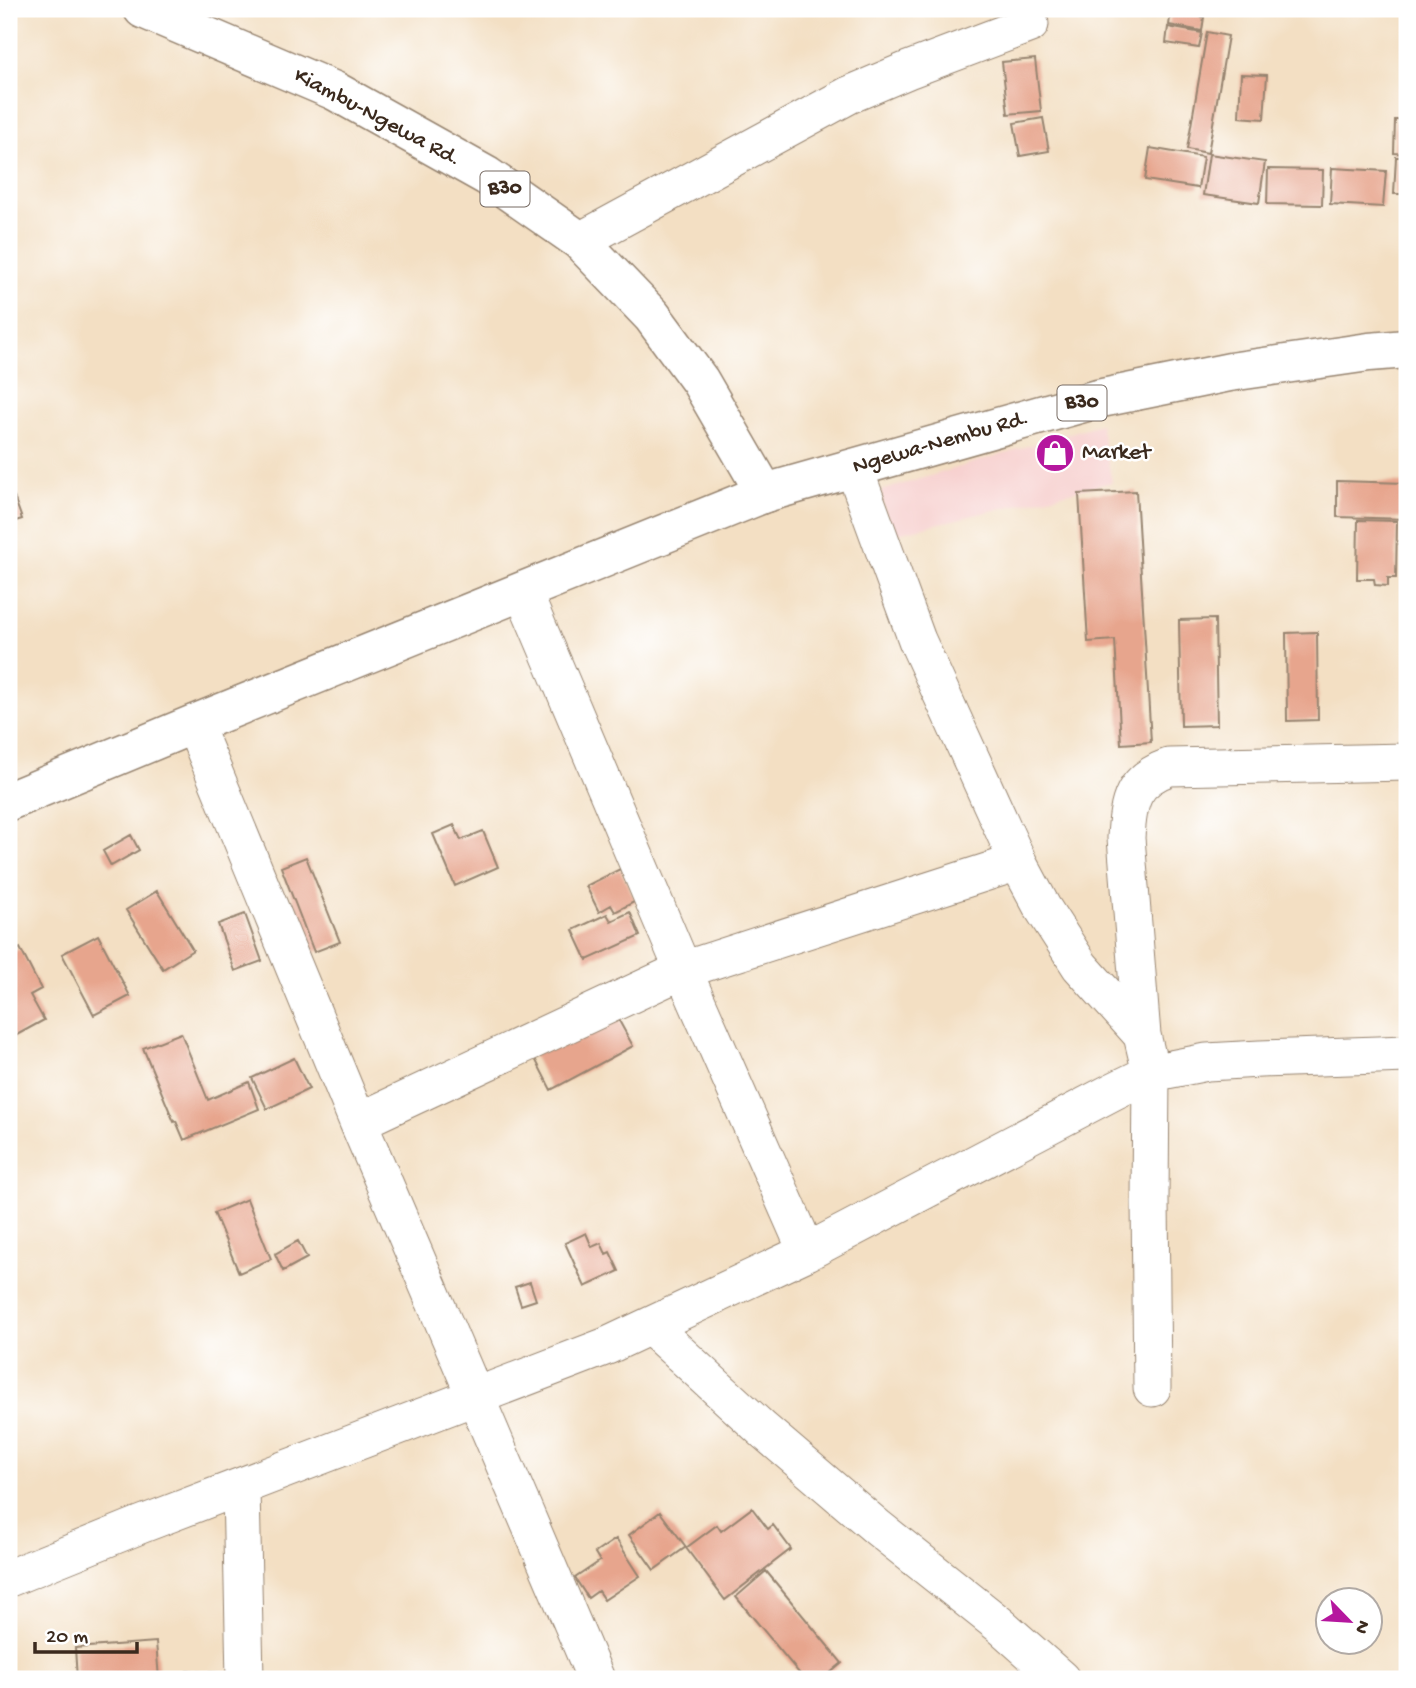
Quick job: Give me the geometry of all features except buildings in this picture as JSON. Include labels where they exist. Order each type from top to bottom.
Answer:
[{"type":"main road","name":"Kiambu-Ngewa Rd.","points":[[143,9],[335,91],[487,176],[580,241],[652,316],[700,381],[765,493]]},
{"type":"main road","name":"Ngewa-Nembu Rd.","points":[[9,801],[765,493],[1097,399],[1230,372],[1407,348]]},
{"type":"street","points":[[580,241],[849,95],[1030,24]]},
{"type":"street","points":[[853,468],[917,640],[1018,862],[1080,966],[1142,1035]]},
{"type":"street","points":[[523,592],[683,970],[807,1252]]},
{"type":"street","points":[[194,724],[358,1122],[596,1679]]},
{"type":"street","points":[[1152,1388],[1152,1073],[1142,1035],[1126,838],[1132,799],[1142,782],[1155,772],[1169,767],[1407,762]]},
{"type":"street","points":[[358,1122],[683,970],[1018,862]]},
{"type":"street","points":[[9,1578],[607,1346],[807,1252],[1152,1073],[1207,1062],[1407,1054]]},
{"type":"street","points":[[650,1326],[762,1429],[878,1528],[1000,1625],[1061,1679]]},
{"type":"street","points":[[241,1488],[245,1679]]},
{"type":"shaded area","name":"Market","points":[[1100,424],[1112,482],[890,535],[881,491]]},
{"type":"place","name":"Market","points":[[1055,453]]}]
